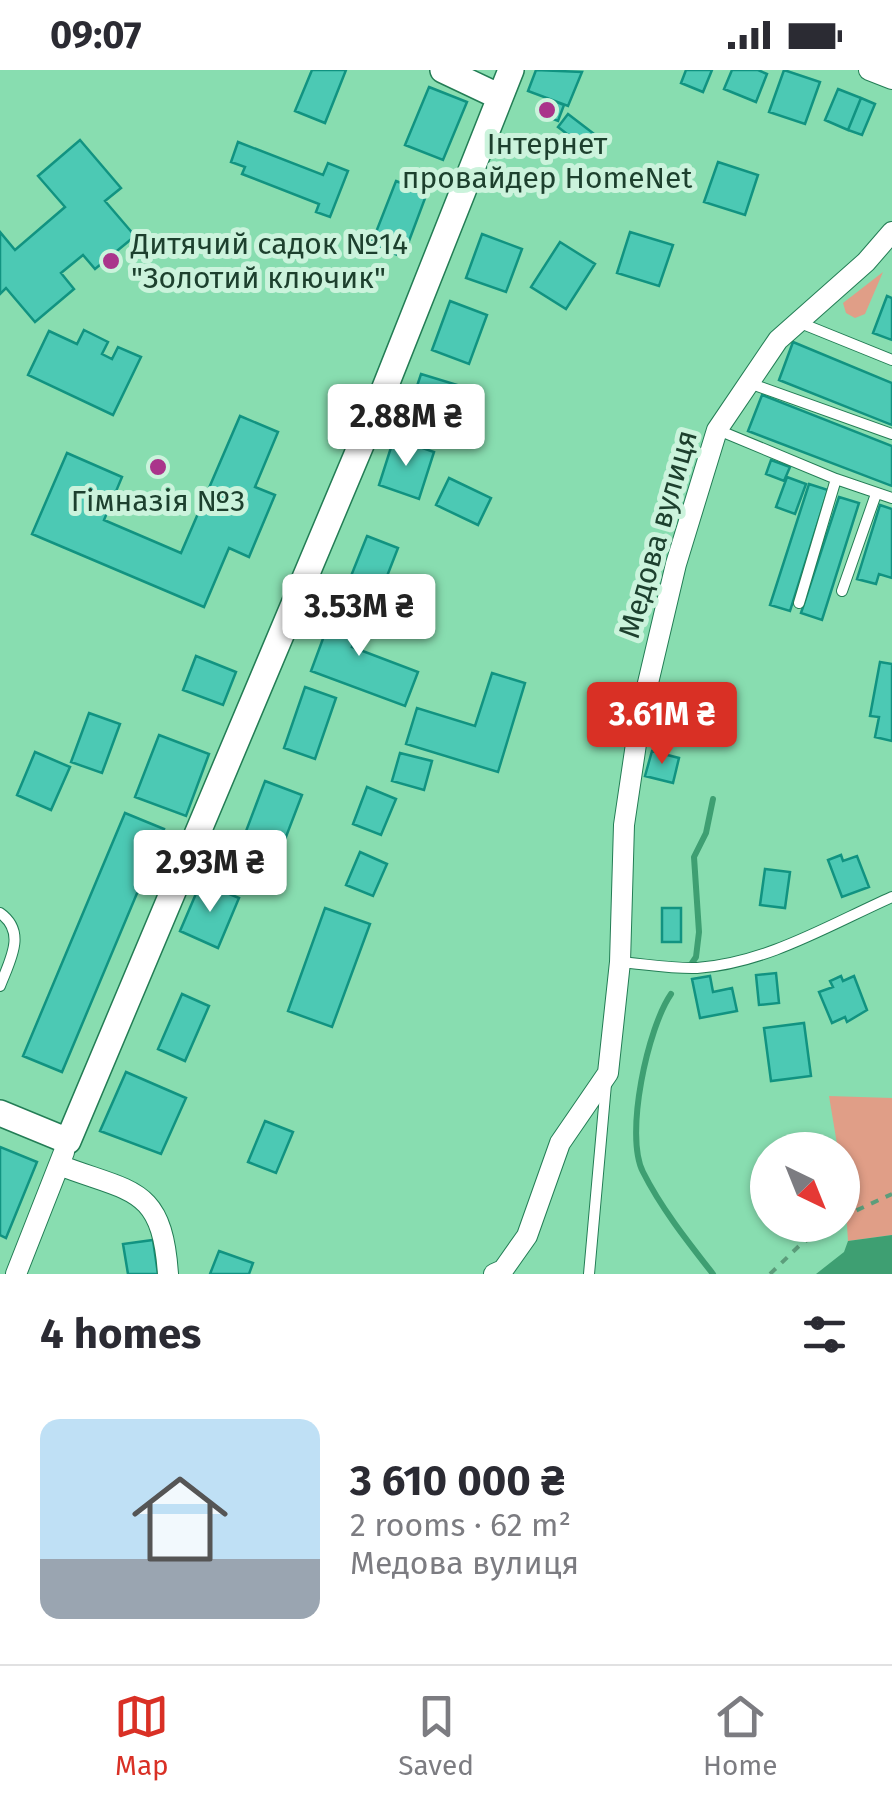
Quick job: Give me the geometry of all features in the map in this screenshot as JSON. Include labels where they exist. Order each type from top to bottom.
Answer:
[{"type":"street","points":[[443,70],[500,97]]},
{"type":"street","points":[[16,1274],[374,413],[510,70]]},
{"type":"street","points":[[870,70],[892,79]]},
{"type":"street","name":"Медова вулиця","points":[[608,1073],[620,962],[624,825],[640,717],[676,564],[717,430],[778,340],[866,262],[892,232]]},
{"type":"street","points":[[494,1274],[503,1270],[527,1236],[560,1143],[608,1073]]},
{"type":"street","points":[[0,1113],[150,1204],[158,1219],[168,1274]]},
{"type":"lane","points":[[798,322],[892,360]]},
{"type":"lane","points":[[748,383],[892,434]]},
{"type":"lane","points":[[717,430],[892,498]]},
{"type":"lane","points":[[799,602],[836,479]]},
{"type":"lane","points":[[842,591],[876,494]]},
{"type":"lane","points":[[620,962],[696,968],[750,958],[795,943],[892,898]]},
{"type":"lane","points":[[0,913],[16,932],[14,951],[0,986]]},
{"type":"lane","name":"Медова вулиця","points":[[588,1274],[608,1073]]},
{"type":"path","points":[[860,1209],[892,1194]]},
{"type":"path","points":[[770,1274],[805,1242]]},
{"type":"shaded area","points":[[883,272],[865,314],[855,318],[846,313],[843,303]]},
{"type":"shaded area","points":[[829,1096],[892,1098],[892,1235],[860,1239],[860,1132],[835,1132]]},
{"type":"shaded area","points":[[892,1235],[892,1274],[816,1274],[844,1252],[848,1242]]},
{"type":"building","points":[[312,70],[346,70],[325,123],[295,111]]},
{"type":"building","points":[[536,70],[582,72],[568,106],[528,91]]},
{"type":"building","points":[[686,70],[712,70],[703,92],[681,83]]},
{"type":"building","points":[[732,70],[767,74],[756,102],[724,89]]},
{"type":"building","points":[[784,70],[820,82],[805,124],[769,112]]},
{"type":"building","points":[[429,87],[467,102],[443,160],[405,145]]},
{"type":"building","points":[[838,89],[861,98],[848,130],[825,120]]},
{"type":"building","points":[[547,98],[564,105],[558,121],[540,114]]},
{"type":"building","points":[[861,98],[875,104],[862,135],[848,130]]},
{"type":"building","points":[[568,114],[598,137],[588,150],[558,127]]},
{"type":"building","points":[[80,140],[121,188],[105,201],[135,236],[95,269],[83,255],[61,273],[74,289],[35,322],[6,288],[0,294],[0,232],[15,250],[65,207],[38,176]]},
{"type":"building","points":[[238,142],[323,175],[328,163],[348,171],[330,217],[316,212],[319,204],[242,174],[245,167],[231,162]]},
{"type":"building","points":[[718,162],[758,175],[745,215],[704,202]]},
{"type":"building","points":[[396,181],[427,193],[403,257],[371,245]]},
{"type":"building","points":[[630,232],[673,245],[659,286],[617,273]]},
{"type":"building","points":[[482,234],[522,249],[506,292],[466,278]]},
{"type":"building","points":[[560,242],[595,264],[566,309],[531,287]]},
{"type":"building","points":[[887,296],[892,298],[892,340],[873,333]]},
{"type":"building","points":[[450,301],[487,315],[469,364],[432,350]]},
{"type":"building","points":[[84,330],[108,342],[102,354],[112,359],[118,347],[141,357],[113,415],[28,375],[49,331],[77,344]]},
{"type":"building","points":[[793,342],[892,383],[892,425],[779,380]]},
{"type":"building","points":[[421,374],[464,387],[450,430],[407,416]]},
{"type":"building","points":[[762,395],[892,446],[892,486],[748,431]]},
{"type":"building","points":[[240,416],[278,432],[255,487],[275,495],[249,557],[229,548],[204,607],[32,534],[67,453],[122,477],[104,520],[181,553]]},
{"type":"building","points":[[394,438],[434,452],[419,499],[379,485]]},
{"type":"building","points":[[771,460],[790,467],[784,481],[766,474]]},
{"type":"building","points":[[787,477],[806,484],[795,514],[776,507]]},
{"type":"building","points":[[449,478],[491,498],[478,525],[436,505]]},
{"type":"building","points":[[809,484],[828,490],[790,611],[770,605]]},
{"type":"building","points":[[839,497],[859,503],[822,620],[801,613]]},
{"type":"building","points":[[880,505],[892,509],[892,578],[879,574],[876,584],[857,579]]},
{"type":"building","points":[[367,536],[398,548],[382,589],[351,576]]},
{"type":"building","points":[[338,598],[366,608],[352,647],[418,672],[405,706],[311,671]]},
{"type":"building","points":[[196,656],[236,672],[223,705],[183,690]]},
{"type":"building","points":[[880,662],[892,664],[892,741],[875,737],[879,717],[870,716]]},
{"type":"building","points":[[492,673],[525,683],[498,772],[406,744],[417,708],[475,726]]},
{"type":"building","points":[[305,687],[336,698],[315,759],[284,748]]},
{"type":"building","points":[[89,713],[120,724],[102,773],[71,762]]},
{"type":"building","points":[[159,735],[209,754],[186,816],[135,797]]},
{"type":"building","points":[[652,751],[679,758],[673,783],[645,776]]},
{"type":"building","points":[[35,752],[70,767],[51,810],[17,795]]},
{"type":"building","points":[[400,753],[432,761],[424,790],[392,781]]},
{"type":"building","points":[[265,781],[302,795],[271,876],[234,863]]},
{"type":"building","points":[[367,787],[396,799],[381,835],[353,824]]},
{"type":"building","points":[[125,813],[164,829],[62,1072],[23,1056]]},
{"type":"building","points":[[360,852],[387,864],[373,896],[346,885]]},
{"type":"building","points":[[841,855],[843,861],[857,856],[869,887],[842,897],[828,860]]},
{"type":"building","points":[[765,869],[790,872],[785,908],[760,905]]},
{"type":"building","points":[[201,882],[239,898],[218,948],[180,931]]},
{"type":"building","points":[[325,908],[370,924],[332,1027],[288,1011]]},
{"type":"building","points":[[662,908],[681,908],[681,942],[662,942]]},
{"type":"building","points":[[776,973],[779,1003],[759,1005],[756,975]]},
{"type":"building","points":[[710,976],[713,992],[732,988],[737,1011],[700,1018],[692,979]]},
{"type":"building","points":[[841,976],[843,981],[854,976],[867,1010],[847,1022],[845,1017],[832,1023],[819,992],[833,987],[830,981]]},
{"type":"building","points":[[182,994],[209,1006],[185,1061],[158,1049]]},
{"type":"building","points":[[804,1023],[811,1076],[771,1081],[764,1028]]},
{"type":"building","points":[[126,1072],[186,1098],[161,1154],[100,1131]]},
{"type":"building","points":[[265,1121],[293,1132],[276,1173],[248,1162]]},
{"type":"building","points":[[0,1147],[37,1162],[6,1238],[0,1235]]},
{"type":"building","points":[[153,1240],[158,1274],[128,1274],[123,1244]]},
{"type":"building","points":[[219,1251],[253,1263],[249,1274],[210,1274]]},
{"type":"waterway","points":[[692,963],[699,932],[694,857],[706,833],[713,799]]},
{"type":"waterway","points":[[671,994],[654,1031],[641,1082],[638,1155],[658,1199],[713,1274]]},
{"type":"place","name":"Інтернет провайдер HomeNet","points":[[547,110]]},
{"type":"place","name":"Дитячий садок №14 \"Золотий ключик\"","points":[[111,261]]},
{"type":"place","name":"Гімназія №3","points":[[158,467]]}]
